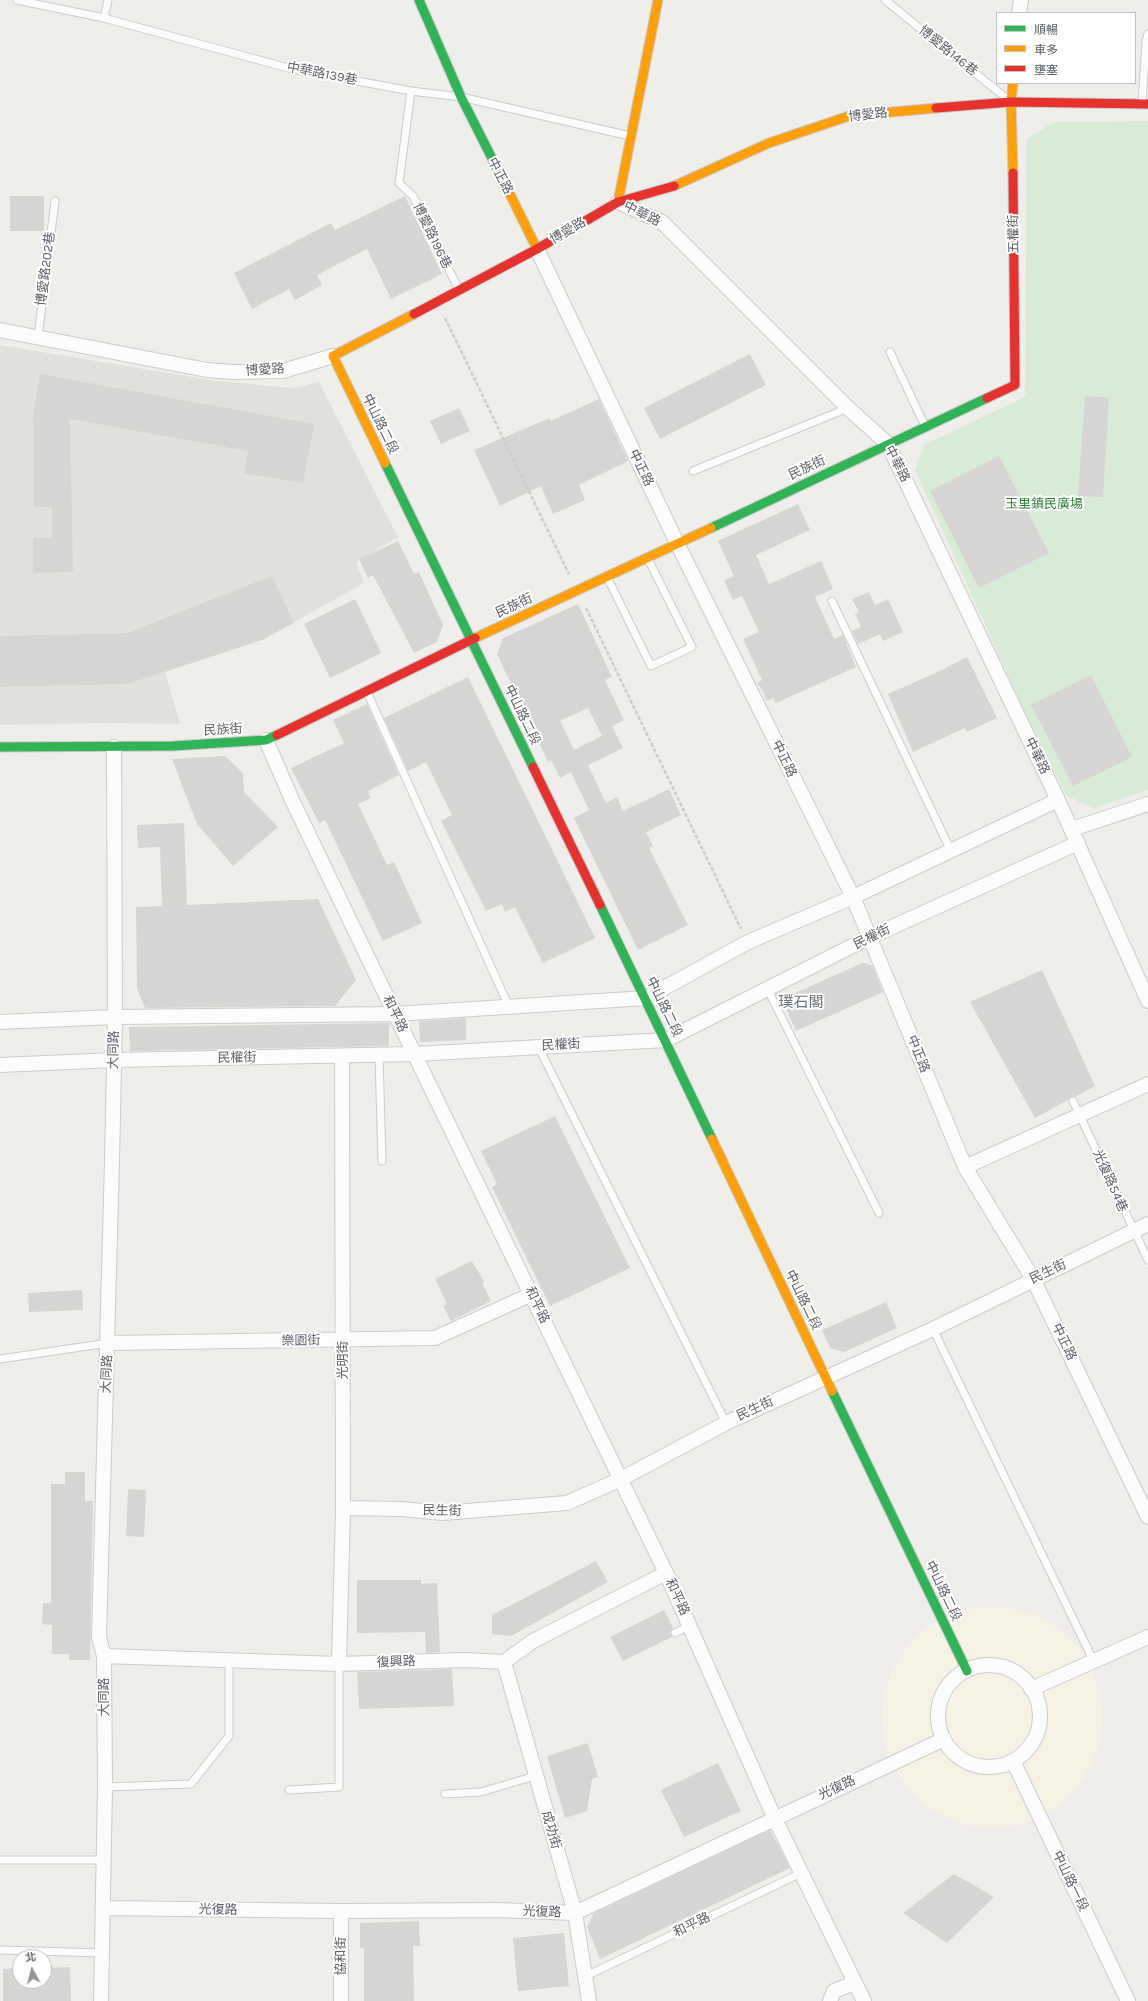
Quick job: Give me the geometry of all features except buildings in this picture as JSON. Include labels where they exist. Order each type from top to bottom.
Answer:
[{"type":"street","name":"中正路","points":[[419,0],[461,97],[537,249],[677,543],[853,897],[965,1167],[1033,1279],[1148,1517]]},
{"type":"street","name":"中華路","points":[[658,0],[618,202],[662,222],[848,408],[888,444],[1072,829],[1148,1001]]},
{"type":"street","points":[[1019,12],[1021,0]]},
{"type":"street","name":"五權街","points":[[1013,84],[1011,102],[1015,253],[1014,385]]},
{"type":"street","name":"博愛路","points":[[0,330],[207,370],[232,372],[282,371],[333,356],[537,249],[618,202],[668,189],[769,143],[849,116],[1011,102],[1145,104]]},
{"type":"street","name":"中山路二段","points":[[333,356],[646,998],[880,1492],[968,1671]]},
{"type":"street","name":"民族街","points":[[0,747],[173,746],[266,740],[471,640],[1014,385]]},
{"type":"street","name":"和平路","points":[[266,740],[292,800],[532,1294],[619,1480],[691,1625],[774,1817],[864,2001]]},
{"type":"street","name":"大同路","points":[[101,2001],[105,1787],[104,1656],[99,1637],[103,1467],[108,1343],[115,1018],[114,747]]},
{"type":"street","points":[[0,1022],[115,1018],[395,1014],[646,998],[748,942],[853,897],[1058,800]]},
{"type":"street","points":[[1072,829],[1148,804]]},
{"type":"street","name":"民權街","points":[[0,1064],[114,1060],[415,1054],[666,1040],[768,990],[870,937],[1078,843]]},
{"type":"street","name":"光明街","points":[[338,1664],[344,1508],[342,1340],[342,1056]]},
{"type":"street","points":[[965,1167],[1148,1084]]},
{"type":"street","name":"民生街","points":[[344,1508],[402,1509],[442,1513],[568,1503],[619,1480],[726,1423],[826,1376],[933,1329],[1148,1224]]},
{"type":"street","name":"樂園街","points":[[108,1343],[435,1338],[532,1294]]},
{"type":"street","points":[[504,1662],[533,1641],[666,1573]]},
{"type":"street","points":[[1031,1689],[1094,1662],[1148,1636]]},
{"type":"street","name":"復興路","points":[[104,1656],[338,1664],[465,1660],[504,1662]]},
{"type":"street","name":"成功街","points":[[504,1662],[575,1913],[589,2001]]},
{"type":"street","points":[[994,1666],[1010,1670],[1024,1679],[1031,1689],[1039,1708],[1039,1724],[1034,1740],[1024,1753],[1013,1761],[994,1767],[976,1766],[961,1759],[942,1740],[938,1716],[941,1699],[950,1684],[968,1671],[978,1667],[994,1666]]},
{"type":"street","name":"光復路","points":[[103,1908],[341,1911],[497,1910],[575,1913],[774,1817],[942,1740]]},
{"type":"street","name":"中山路一段","points":[[1013,1761],[1128,2001]]},
{"type":"street","name":"協和街","points":[[341,1911],[341,2001]]},
{"type":"street","points":[[830,2001],[834,1991],[854,1983]]},
{"type":"lane","name":"中華路139巷","points":[[17,0],[104,18],[292,69],[411,91],[461,97],[630,136]]},
{"type":"lane","points":[[104,18],[108,0]]},
{"type":"lane","name":"博愛路146巷","points":[[885,0],[1011,102]]},
{"type":"lane","points":[[1145,104],[1146,41],[1148,34]]},
{"type":"lane","name":"博愛路196巷","points":[[411,91],[399,183],[413,196],[459,290]]},
{"type":"lane","name":"博愛路202巷","points":[[38,337],[54,201]]},
{"type":"lane","points":[[890,352],[925,426]]},
{"type":"lane","points":[[693,471],[848,408]]},
{"type":"lane","points":[[607,577],[651,666],[692,647],[647,557]]},
{"type":"lane","points":[[832,601],[951,851]]},
{"type":"lane","points":[[366,690],[509,1007]]},
{"type":"lane","points":[[768,990],[880,1213]]},
{"type":"lane","points":[[538,1046],[726,1423]]},
{"type":"lane","points":[[379,1055],[382,1161]]},
{"type":"lane","name":"光復路54巷","points":[[1073,1101],[1148,1260]]},
{"type":"lane","points":[[933,1329],[1094,1662]]},
{"type":"lane","points":[[0,1358],[108,1343]]},
{"type":"lane","points":[[675,1633],[691,1625]]},
{"type":"lane","points":[[105,1787],[191,1784],[229,1736],[229,1661]]},
{"type":"lane","points":[[289,1790],[340,1787],[338,1664]]},
{"type":"lane","points":[[445,1794],[481,1792],[535,1776]]},
{"type":"lane","points":[[0,1860],[103,1860]]},
{"type":"lane","name":"和平路","points":[[584,1977],[801,1873]]},
{"type":"lane","points":[[0,1950],[103,1953]]},
{"type":"path","points":[[437,301],[748,942]]},
{"type":"shaded area","points":[[0,345],[216,381],[294,388],[319,382],[398,537],[356,562],[364,583],[262,640],[165,672],[180,724],[105,723],[0,725]]},
{"type":"shaded area","points":[[992,1607],[1013,1609],[1034,1615],[1062,1632],[1070,1639],[1089,1665],[1094,1675],[1100,1696],[1102,1717],[1100,1738],[1094,1759],[1077,1787],[1070,1795],[1044,1814],[1034,1819],[1013,1825],[992,1827],[971,1825],[950,1819],[922,1802],[914,1795],[895,1769],[890,1759],[884,1738],[882,1717],[884,1696],[890,1675],[907,1647],[914,1639],[940,1620],[950,1615],[971,1609]]},
{"type":"green space","name":"玉里鎮民廣場","points":[[1148,121],[1148,790],[1094,808],[1067,796],[1026,715],[915,470],[924,445],[1025,397],[1027,139],[1054,122]]},
{"type":"traffic: fast","points":[[419,0],[461,97],[502,178]]},
{"type":"traffic: fast","points":[[711,528],[987,398]]},
{"type":"traffic: fast","points":[[385,463],[533,767]]},
{"type":"traffic: fast","points":[[0,747],[173,746],[266,740],[277,735]]},
{"type":"traffic: fast","points":[[600,905],[712,1139]]},
{"type":"traffic: fast","points":[[832,1391],[967,1671]]},
{"type":"traffic: slow","points":[[618,202],[658,0]]},
{"type":"traffic: slow","points":[[1013,84],[1011,102],[1013,173]]},
{"type":"traffic: slow","points":[[674,186],[769,143],[849,116],[936,108]]},
{"type":"traffic: slow","points":[[502,178],[537,249]]},
{"type":"traffic: slow","points":[[385,463],[333,356],[414,314]]},
{"type":"traffic: slow","points":[[475,638],[711,528]]},
{"type":"traffic: slow","points":[[712,1139],[832,1391]]},
{"type":"traffic: jam","points":[[936,108],[1011,102],[1148,104]]},
{"type":"traffic: jam","points":[[987,398],[1015,385],[1013,173]]},
{"type":"traffic: jam","points":[[414,314],[537,249],[618,202],[674,186]]},
{"type":"traffic: jam","points":[[277,735],[475,638]]},
{"type":"traffic: jam","points":[[533,767],[600,905]]},
{"type":"district","name":"璞石閣","points":[[801,1003]]}]
